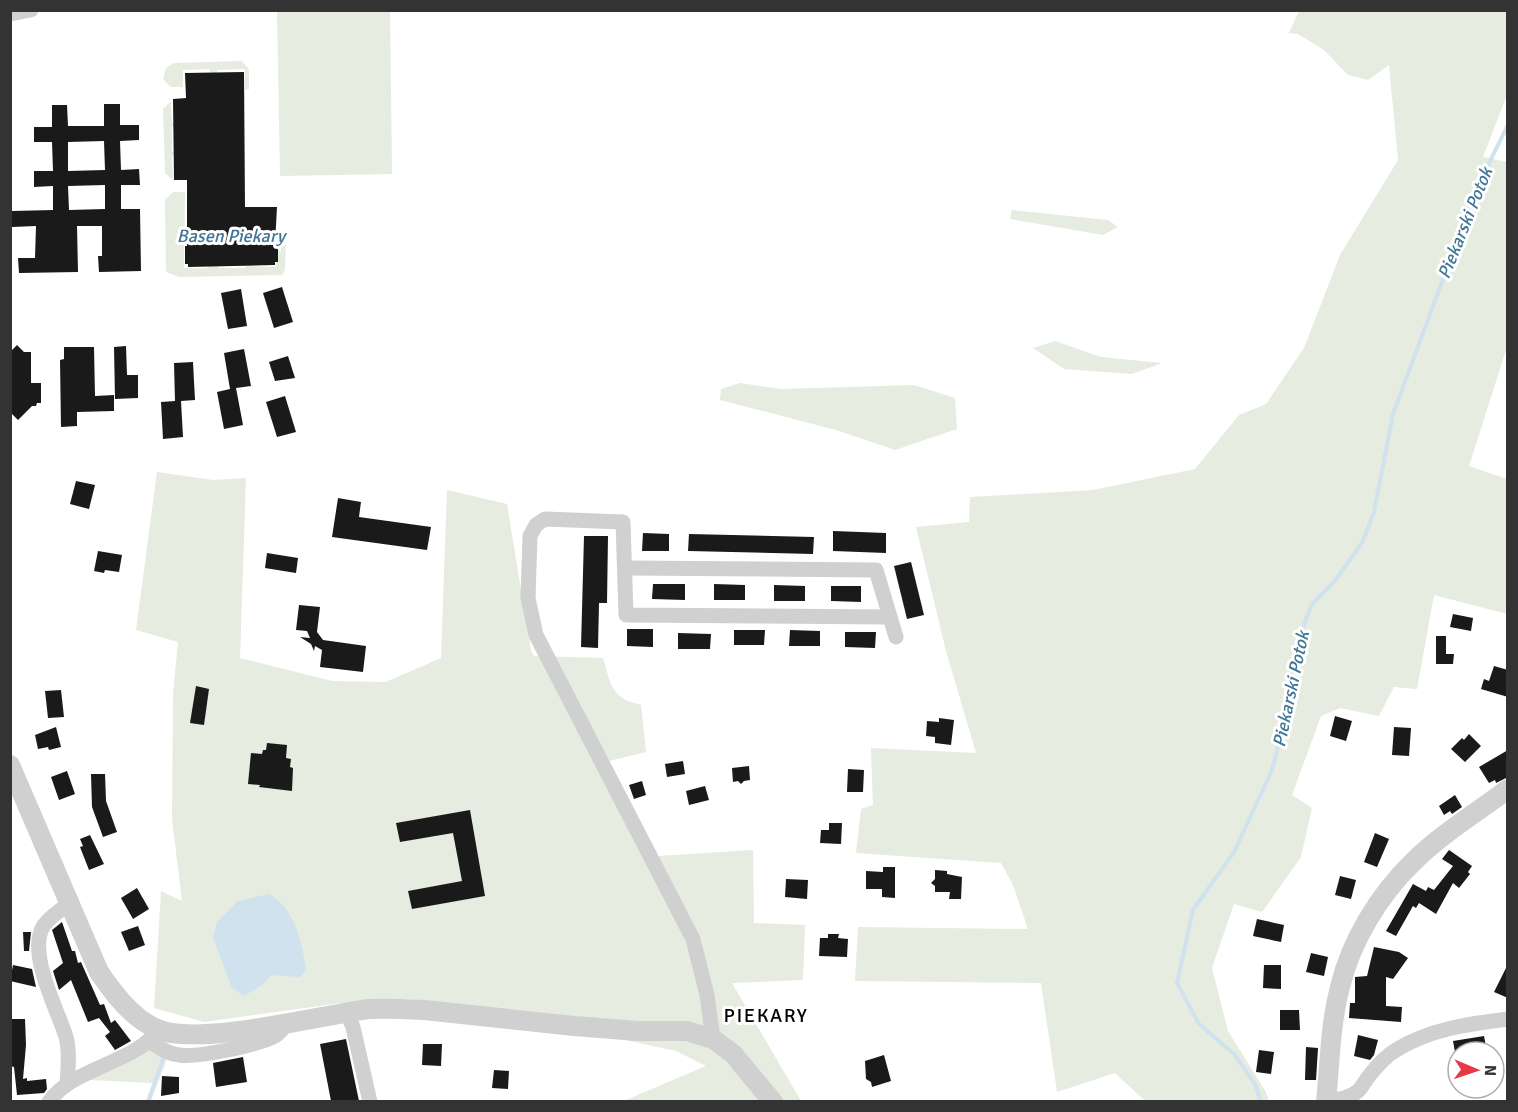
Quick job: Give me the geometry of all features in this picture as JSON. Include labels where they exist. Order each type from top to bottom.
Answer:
[{"type":"street","points":[[10,14],[31,10]]},
{"type":"street","points":[[713,1039],[707,995],[693,939],[536,635],[528,598],[530,536],[536,525],[545,519],[623,522],[626,615],[889,617]]},
{"type":"street","points":[[626,568],[876,570],[896,637]]},
{"type":"street","points":[[10,765],[99,972],[114,993],[144,1022],[154,1036]]},
{"type":"street","points":[[1508,789],[1419,856],[1378,902],[1350,956],[1340,987],[1332,1025],[1327,1101],[1340,1099],[1357,1092],[1368,1076],[1393,1052],[1410,1042],[1461,1025],[1508,1019]]},
{"type":"street","points":[[67,1084],[67,1044],[47,988],[40,958],[40,939],[43,927],[52,916],[69,904]]},
{"type":"street","points":[[49,1101],[67,1084],[154,1036],[197,1034],[288,1023],[371,1009],[424,1010],[637,1031],[687,1031],[713,1039],[733,1054],[772,1101]]},
{"type":"street","points":[[347,1013],[353,1028],[370,1101]]},
{"type":"shaded area","points":[[277,11],[390,11],[392,174],[280,176]]},
{"type":"shaded area","points":[[1299,11],[1507,11],[1507,95],[1483,157],[1507,162],[1507,347],[1469,466],[1507,479],[1507,614],[1434,595],[1417,689],[1394,687],[1379,716],[1340,708],[1321,716],[1292,795],[1312,808],[1301,857],[1262,912],[1234,904],[1212,968],[1228,1031],[1266,1092],[1269,1101],[1145,1101],[1115,1073],[1057,1092],[1041,983],[855,981],[858,927],[1028,929],[1013,885],[1001,863],[856,853],[861,809],[873,805],[871,748],[976,753],[946,651],[916,527],[969,522],[970,497],[1093,490],[1195,469],[1239,415],[1266,404],[1304,348],[1340,255],[1398,160],[1389,65],[1368,80],[1348,75],[1324,50],[1298,34],[1289,33]]},
{"type":"shaded area","points":[[242,61],[249,70],[249,89],[245,90],[245,69],[217,70],[217,81],[210,81],[210,69],[183,70],[183,87],[171,87],[163,79],[166,68],[174,63]]},
{"type":"shaded area","points":[[171,101],[172,123],[184,124],[184,126],[172,126],[172,152],[185,155],[172,155],[173,180],[165,173],[163,109]]},
{"type":"shaded area","points":[[173,192],[185,192],[184,268],[276,267],[278,251],[281,251],[281,231],[286,231],[285,270],[282,275],[179,277],[166,272],[165,200]]},
{"type":"shaded area","points":[[1012,210],[1108,220],[1118,227],[1103,235],[1010,219]]},
{"type":"shaded area","points":[[1055,341],[1101,357],[1162,363],[1132,374],[1064,369],[1033,348]]},
{"type":"shaded area","points":[[740,383],[782,389],[914,385],[955,398],[957,429],[895,450],[836,430],[720,400],[721,389]]},
{"type":"shaded area","points":[[157,472],[213,480],[246,478],[240,658],[332,681],[386,682],[441,658],[447,490],[507,504],[531,651],[534,656],[603,658],[611,683],[618,694],[641,705],[646,752],[597,764],[689,940],[707,1030],[406,999],[341,1003],[204,1022],[154,1008],[161,891],[182,901],[172,819],[173,694],[178,642],[136,630]]},
{"type":"shaded area","points":[[753,850],[754,923],[805,925],[803,980],[732,983],[801,1101],[783,1101],[719,1033],[701,938],[658,856]]},
{"type":"shaded area","points":[[679,1037],[704,1045],[723,1059],[763,1101],[621,1102],[706,1066],[676,1051],[621,1039]]},
{"type":"shaded area","points":[[151,1044],[168,1056],[151,1101],[146,1101],[153,1083],[89,1080]]},
{"type":"water","points":[[269,894],[285,908],[296,927],[306,970],[300,977],[271,975],[262,985],[244,996],[232,988],[213,938],[217,922],[238,901]]},
{"type":"building","points":[[244,72],[245,207],[277,207],[275,244],[278,244],[278,262],[275,262],[275,265],[188,267],[188,264],[185,264],[187,180],[174,180],[173,99],[186,98],[185,73]]},
{"type":"building","points":[[104,104],[120,104],[120,125],[139,125],[139,140],[120,141],[121,170],[139,169],[140,185],[121,185],[121,209],[140,209],[141,271],[99,272],[98,256],[102,256],[102,226],[77,226],[78,272],[19,273],[18,258],[35,258],[36,226],[12,227],[12,211],[53,210],[53,186],[34,187],[34,171],[53,171],[52,142],[34,142],[34,127],[52,127],[52,105],[67,105],[68,126],[104,126]],"holes":[[[104,141],[105,170],[68,171],[68,142]],[[105,185],[105,209],[69,210],[68,186]]]},
{"type":"building","points":[[282,287],[293,322],[274,328],[263,293]]},
{"type":"building","points":[[241,289],[247,326],[228,329],[221,293]]},
{"type":"building","points":[[17,345],[24,352],[31,352],[31,383],[41,383],[41,403],[32,406],[18,420],[10,412],[10,352]]},
{"type":"building","points":[[126,346],[127,375],[138,375],[138,398],[115,399],[114,347]]},
{"type":"building","points":[[64,347],[94,347],[95,396],[114,395],[114,411],[77,412],[77,426],[61,427],[60,360],[64,359]]},
{"type":"building","points":[[244,349],[251,386],[236,388],[243,425],[224,429],[217,392],[230,389],[224,353]]},
{"type":"building","points":[[288,356],[295,378],[275,381],[269,362]]},
{"type":"building","points":[[193,362],[195,400],[181,401],[183,437],[163,439],[161,402],[175,401],[174,363]]},
{"type":"building","points":[[285,396],[296,432],[277,437],[266,402]]},
{"type":"building","points":[[76,481],[95,485],[89,509],[70,504]]},
{"type":"building","points":[[338,498],[361,502],[359,517],[431,527],[427,550],[332,537]]},
{"type":"building","points":[[833,531],[886,533],[886,553],[833,551]]},
{"type":"building","points":[[643,533],[669,534],[669,551],[642,551]]},
{"type":"building","points":[[689,534],[814,537],[813,554],[688,551]]},
{"type":"building","points":[[584,536],[608,536],[607,603],[599,603],[598,648],[581,647]]},
{"type":"building","points":[[98,551],[122,555],[119,572],[94,571]]},
{"type":"building","points":[[267,553],[298,558],[296,573],[265,568]]},
{"type":"building","points":[[911,562],[924,615],[907,619],[894,566]]},
{"type":"building","points":[[653,584],[685,584],[685,600],[652,599]]},
{"type":"building","points":[[714,584],[745,585],[745,600],[714,600]]},
{"type":"building","points":[[774,585],[805,586],[805,601],[774,601]]},
{"type":"building","points":[[831,586],[861,586],[861,602],[831,601]]},
{"type":"building","points":[[299,605],[320,607],[317,632],[323,640],[366,646],[363,672],[320,667],[322,650],[315,646],[314,651],[311,644],[300,637],[310,638],[307,631],[296,630]]},
{"type":"building","points":[[1453,614],[1473,618],[1471,631],[1450,627]]},
{"type":"building","points":[[627,629],[653,629],[653,647],[627,646]]},
{"type":"building","points":[[734,630],[765,630],[764,645],[734,645]]},
{"type":"building","points":[[790,630],[820,631],[820,646],[789,646]]},
{"type":"building","points":[[845,632],[876,632],[875,648],[845,647]]},
{"type":"building","points":[[678,633],[711,634],[710,649],[678,649]]},
{"type":"building","points":[[1436,636],[1446,636],[1446,654],[1454,654],[1453,664],[1436,664]]},
{"type":"building","points":[[1494,666],[1508,670],[1508,697],[1481,689],[1484,679],[1489,681]]},
{"type":"building","points":[[196,686],[209,689],[204,725],[190,723]]},
{"type":"building","points":[[61,690],[64,717],[48,718],[45,691]]},
{"type":"building","points":[[1335,716],[1352,721],[1346,741],[1330,736]]},
{"type":"building","points":[[939,718],[954,720],[951,745],[935,743],[935,737],[926,736],[927,721],[939,722]]},
{"type":"building","points":[[56,727],[61,747],[49,750],[48,747],[38,749],[35,735]]},
{"type":"building","points":[[1394,727],[1411,728],[1409,756],[1392,755]]},
{"type":"building","points":[[1469,734],[1481,746],[1465,762],[1451,749]]},
{"type":"building","points":[[267,743],[287,745],[286,758],[291,759],[290,767],[293,768],[292,791],[248,784],[251,753],[262,754],[263,750],[266,750]]},
{"type":"building","points":[[1508,750],[1508,777],[1496,783],[1495,780],[1489,783],[1479,767]]},
{"type":"building","points":[[683,761],[685,774],[667,777],[665,764]]},
{"type":"building","points":[[749,766],[750,780],[741,784],[738,781],[733,782],[732,768]]},
{"type":"building","points":[[848,769],[864,770],[863,792],[847,792]]},
{"type":"building","points":[[67,771],[75,794],[59,800],[51,777]]},
{"type":"building","points":[[91,774],[105,774],[106,801],[117,832],[103,837],[92,807]]},
{"type":"building","points":[[642,781],[646,795],[634,799],[629,785]]},
{"type":"building","points":[[705,786],[709,800],[689,805],[686,791]]},
{"type":"building","points":[[1455,795],[1462,807],[1452,814],[1450,811],[1444,815],[1439,806]]},
{"type":"building","points":[[470,810],[485,896],[412,909],[408,891],[462,881],[453,833],[400,842],[396,823]]},
{"type":"building","points":[[829,823],[842,823],[841,844],[820,843],[821,830],[829,830]]},
{"type":"building","points":[[1375,833],[1389,839],[1377,867],[1364,862]]},
{"type":"building","points":[[90,835],[104,864],[89,870],[80,847],[83,846],[80,839]]},
{"type":"building","points":[[1449,850],[1472,866],[1468,872],[1470,874],[1459,888],[1453,883],[1436,914],[1419,903],[1416,908],[1413,906],[1396,936],[1386,931],[1413,884],[1426,891],[1428,887],[1434,890],[1453,866],[1442,859]]},
{"type":"building","points":[[883,867],[895,867],[895,898],[882,897],[882,889],[866,889],[866,871],[883,872]]},
{"type":"building","points":[[935,870],[947,871],[947,874],[962,877],[961,899],[949,899],[950,892],[935,892],[935,886],[931,883],[935,879]]},
{"type":"building","points":[[1340,876],[1356,880],[1351,899],[1335,895]]},
{"type":"building","points":[[786,879],[808,880],[807,899],[785,897]]},
{"type":"building","points":[[137,888],[149,909],[133,919],[121,898]]},
{"type":"building","points":[[1257,919],[1284,925],[1281,942],[1253,936]]},
{"type":"building","points":[[62,922],[72,951],[75,951],[78,963],[81,962],[100,1005],[104,1004],[111,1023],[115,1020],[131,1041],[115,1050],[105,1036],[110,1032],[99,1018],[88,1022],[71,980],[59,990],[53,971],[63,963],[52,930]]},
{"type":"building","points":[[138,926],[145,945],[129,951],[121,932]]},
{"type":"building","points":[[23,932],[31,932],[29,951],[24,951]]},
{"type":"building","points":[[828,934],[839,934],[838,938],[848,939],[847,957],[819,956],[820,938],[828,938]]},
{"type":"building","points":[[1374,947],[1399,952],[1408,958],[1393,979],[1386,977],[1386,1006],[1402,1007],[1401,1022],[1349,1018],[1350,1003],[1355,1003],[1355,977],[1367,976]]},
{"type":"building","points":[[1311,953],[1328,957],[1324,976],[1306,972]]},
{"type":"building","points":[[1508,964],[1508,998],[1494,992]]},
{"type":"building","points":[[13,965],[32,969],[36,987],[10,981]]},
{"type":"building","points":[[1264,965],[1281,965],[1281,989],[1263,988]]},
{"type":"building","points":[[1280,1010],[1299,1010],[1300,1030],[1280,1030]]},
{"type":"building","points":[[10,1019],[25,1019],[26,1045],[23,1079],[27,1078],[27,1081],[46,1079],[47,1089],[44,1093],[17,1095],[14,1067],[10,1066]]},
{"type":"building","points":[[1358,1035],[1378,1040],[1374,1055],[1370,1060],[1354,1056]]},
{"type":"building","points":[[1484,1036],[1485,1040],[1459,1040]]},
{"type":"building","points":[[346,1039],[359,1101],[331,1101],[320,1044]]},
{"type":"building","points":[[423,1044],[442,1044],[441,1066],[422,1065]]},
{"type":"building","points":[[1306,1047],[1318,1048],[1316,1080],[1305,1080]]},
{"type":"building","points":[[1259,1050],[1274,1052],[1271,1074],[1256,1072]]},
{"type":"building","points":[[884,1055],[891,1081],[872,1087],[871,1082],[866,1079],[865,1061]]},
{"type":"building","points":[[243,1057],[247,1082],[216,1087],[213,1063]]},
{"type":"building","points":[[494,1070],[509,1071],[508,1089],[492,1088]]},
{"type":"building","points":[[162,1076],[179,1077],[179,1093],[161,1096]]},
{"type":"waterway","name":"Piekarski Potok","points":[[1261,1102],[1255,1084],[1234,1054],[1199,1024],[1177,983],[1193,910],[1234,852],[1272,770],[1287,712],[1297,643],[1312,604],[1334,582],[1362,543],[1374,512],[1393,414],[1478,185],[1508,125]]},
{"type":"waterway","points":[[148,1102],[163,1059]]},
{"type":"district","name":"PIEKARY","points":[[766,1015]]},
{"type":"water label","name":"Basen Piekary","points":[[231,236]]}]
